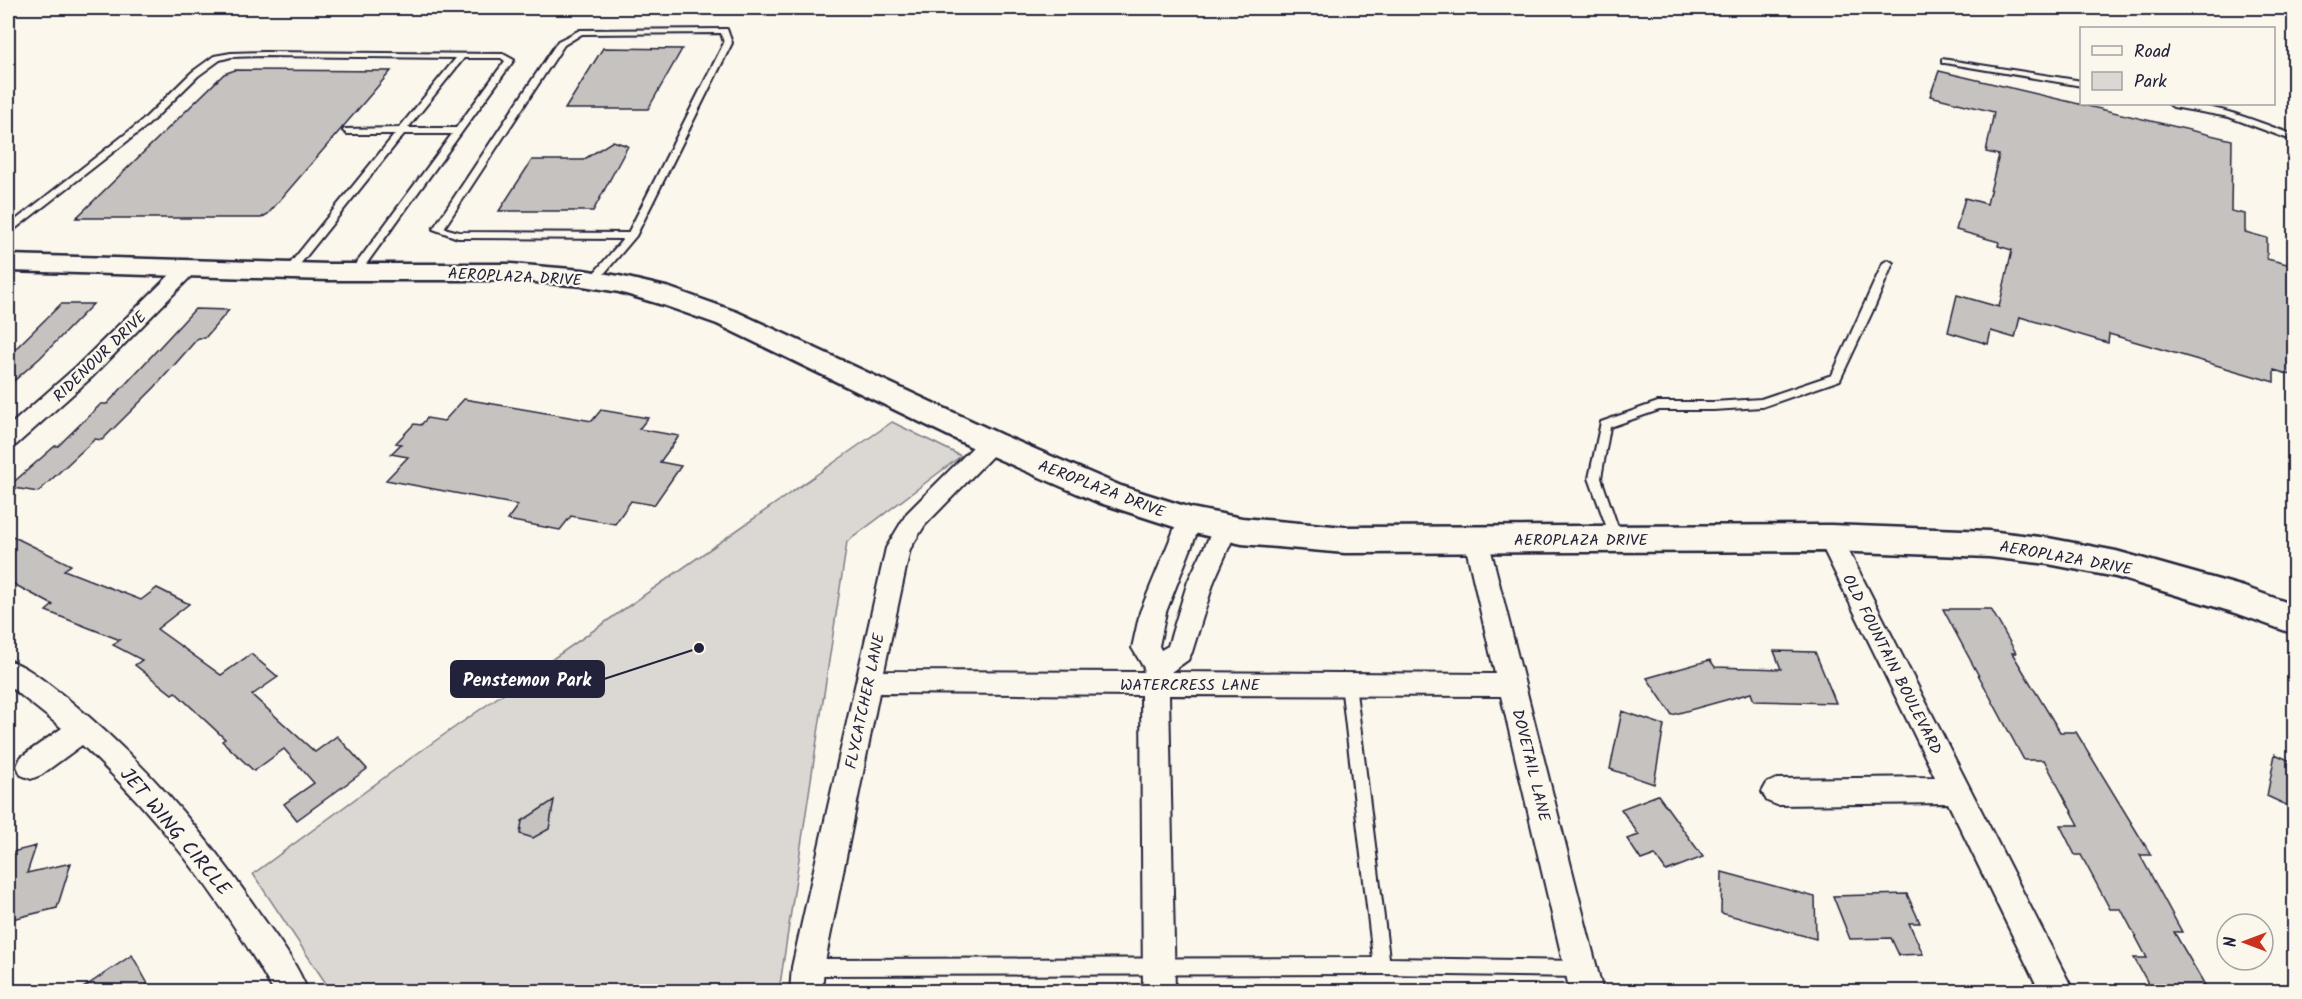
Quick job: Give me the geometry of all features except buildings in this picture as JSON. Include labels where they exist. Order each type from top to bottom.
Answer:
[{"type":"street","name":"AEROPLAZA DRIVE","points":[[8,264],[289,271],[507,272],[593,280],[648,291],[727,318],[991,443],[1109,494],[1190,520],[1293,537],[1345,540],[1830,538],[1989,544],[2048,551],[2116,564],[2244,601],[2295,620]]},
{"type":"street","name":"RIDENOUR DRIVE","points":[[8,439],[84,372],[187,269]]},
{"type":"street","name":"FLYCATCHER LANE","points":[[807,979],[867,682],[898,548],[916,519],[991,443]]},
{"type":"street","points":[[1158,980],[1157,675],[1145,648],[1151,621],[1190,520]]},
{"type":"street","points":[[1157,675],[1179,652],[1201,581],[1226,527]]},
{"type":"street","name":"OLD FOUNTAIN BOULEVARD","points":[[1830,538],[2058,992]]},
{"type":"street","name":"DOVETAIL LANE","points":[[1476,539],[1584,980]]},
{"type":"street","name":"JET WING CIRCLE","points":[[8,671],[83,729],[136,778],[230,894],[282,988]]},
{"type":"street","name":"WATERCRESS LANE","points":[[867,682],[1157,675],[1348,684],[1512,686]]},
{"type":"street","points":[[31,766],[83,729]]},
{"type":"street","points":[[1777,792],[1957,790]]},
{"type":"lane","points":[[593,280],[631,236],[728,44],[723,31],[580,32],[561,43],[438,229],[458,235],[631,236]]},
{"type":"lane","points":[[8,230],[145,123],[195,74],[217,58],[231,55],[264,54],[503,56],[510,60],[355,272]]},
{"type":"lane","points":[[289,271],[462,56]]},
{"type":"lane","points":[[1945,61],[2080,84]]},
{"type":"lane","points":[[2178,105],[2231,116],[2295,138]]},
{"type":"lane","points":[[347,131],[458,131]]},
{"type":"lane","points":[[1616,539],[1595,478],[1605,425],[1658,406],[1762,403],[1836,377],[1888,263]]},
{"type":"lane","points":[[1348,684],[1382,966]]},
{"type":"lane","points":[[807,979],[1158,980],[1382,966],[1584,980]]},
{"type":"green space","points":[[892,422],[961,456],[847,542],[779,991],[331,991],[253,874],[415,755]]},
{"type":"place","name":"Penstemon Park","points":[[699,648]]}]
